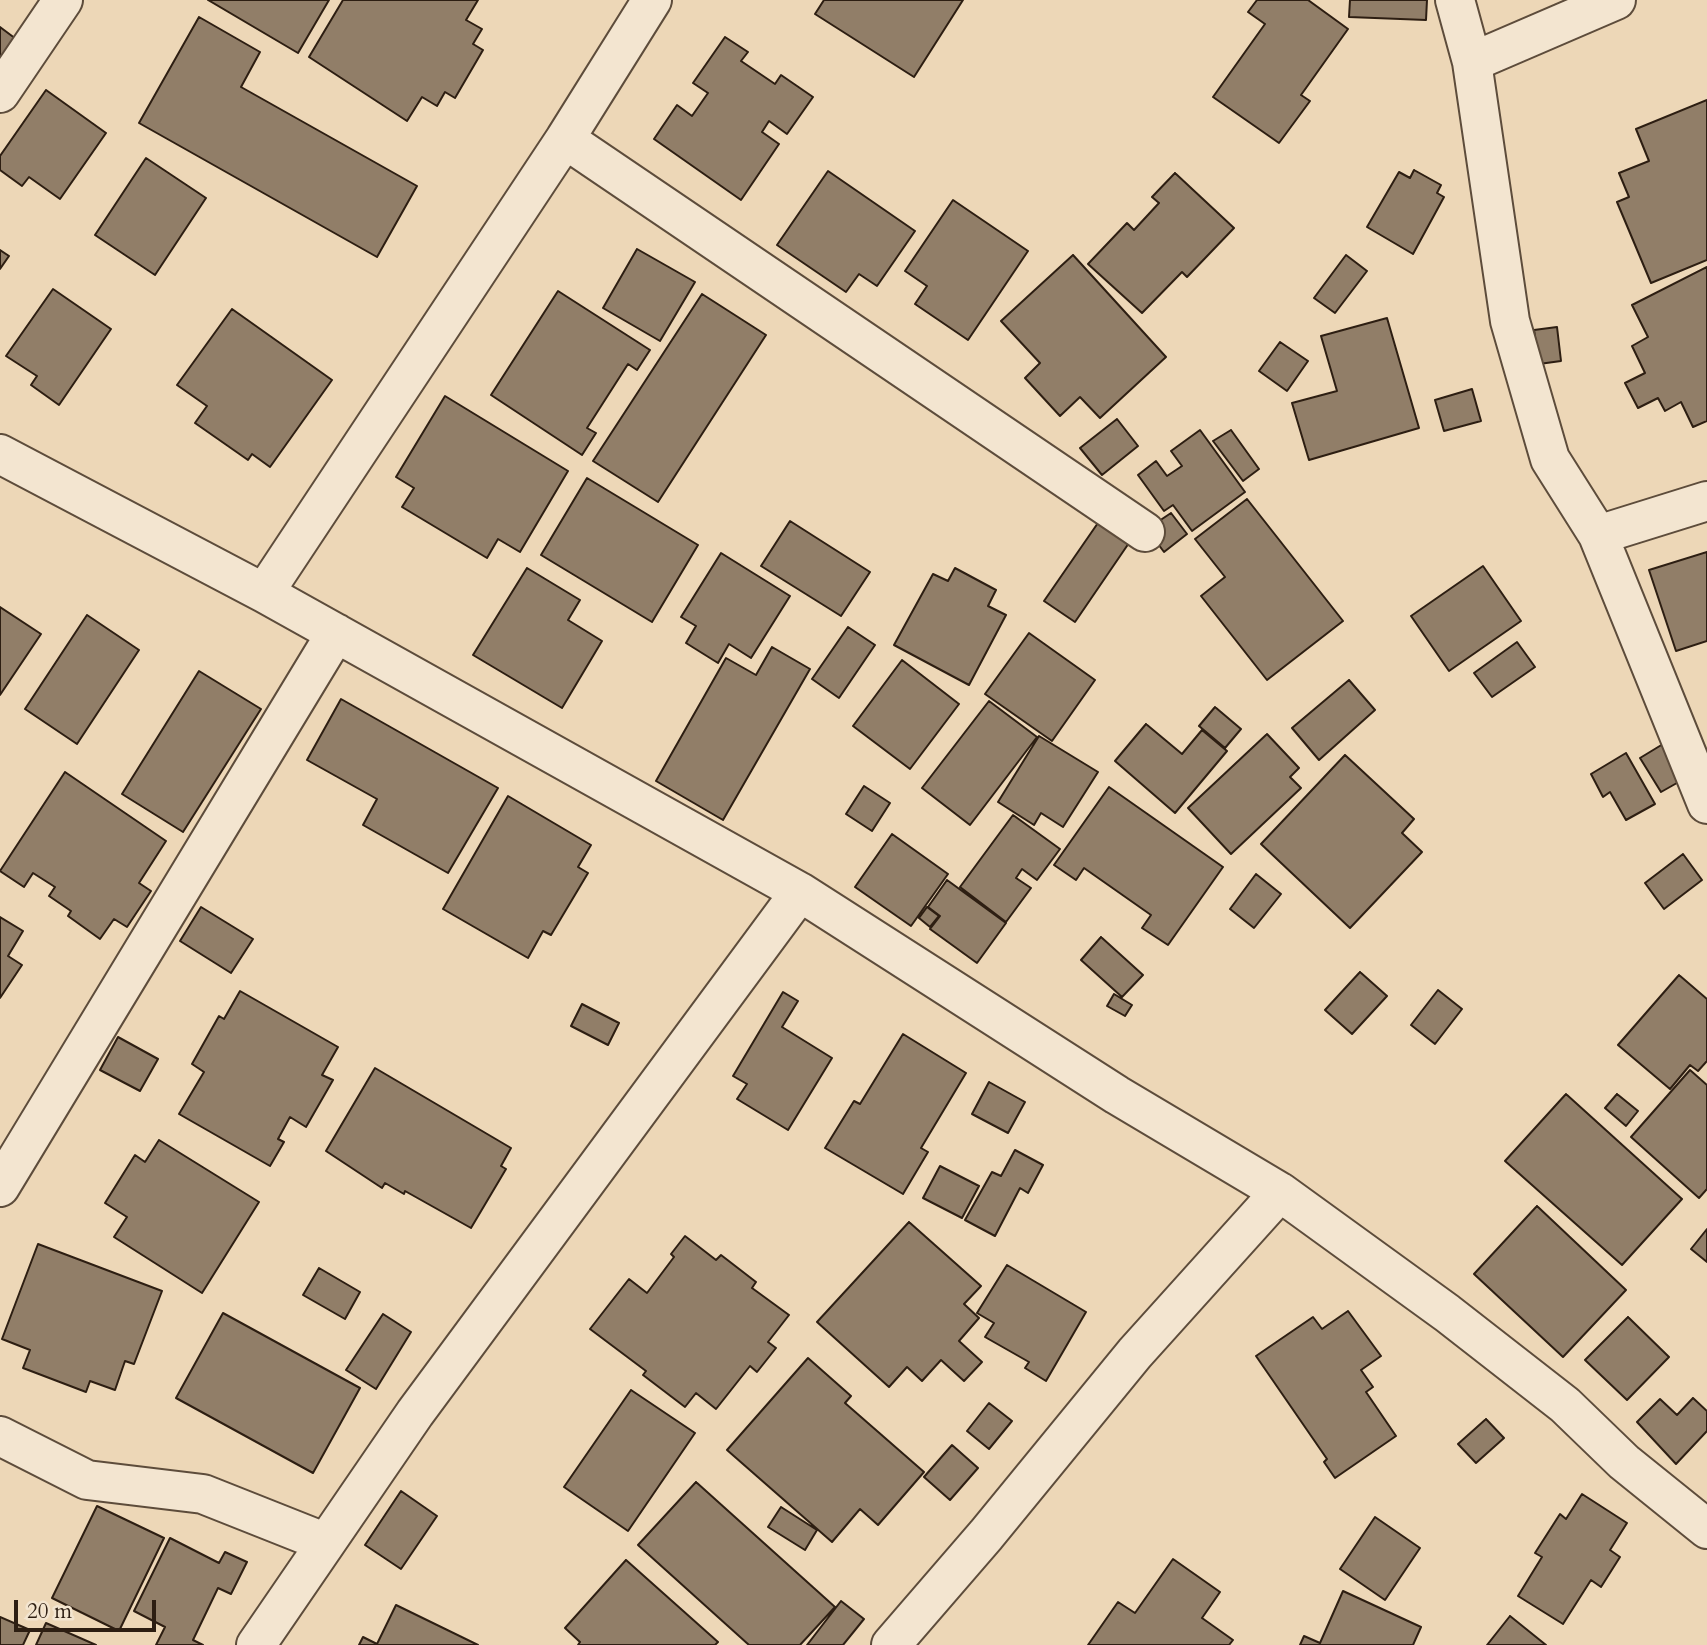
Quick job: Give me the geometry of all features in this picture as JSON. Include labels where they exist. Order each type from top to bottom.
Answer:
[{"type":"street","points":[[0,93],[63,0]]},
{"type":"street","points":[[264,593],[565,139],[652,0]]},
{"type":"street","points":[[1455,0],[1472,62],[1510,321],[1550,459],[1598,535],[1707,804]]},
{"type":"street","points":[[1472,62],[1616,0]]},
{"type":"street","points":[[565,139],[1145,533]]},
{"type":"street","points":[[0,454],[264,593],[800,892],[1117,1095],[1280,1192],[1447,1313],[1565,1405],[1624,1462],[1707,1529]]},
{"type":"street","points":[[1598,535],[1707,501]]},
{"type":"street","points":[[0,1187],[336,633]]},
{"type":"street","points":[[256,1645],[324,1542],[423,1402],[800,892]]},
{"type":"street","points":[[891,1645],[986,1535],[1135,1353],[1280,1192]]},
{"type":"street","points":[[0,1436],[86,1480],[203,1494],[324,1542]]},
{"type":"building","points":[[208,0],[329,0],[298,53]]},
{"type":"building","points":[[343,0],[478,0],[466,20],[482,29],[473,44],[483,50],[455,98],[445,92],[437,106],[422,97],[407,121],[309,57]]},
{"type":"building","points":[[824,0],[963,0],[914,77],[815,14]]},
{"type":"building","points":[[1257,0],[1308,0],[1348,29],[1301,95],[1310,101],[1279,143],[1213,97],[1265,24],[1248,12]]},
{"type":"building","points":[[1350,0],[1427,0],[1426,20],[1349,17]]},
{"type":"building","points":[[199,17],[260,52],[241,87],[417,186],[377,257],[139,123]]},
{"type":"building","points":[[0,27],[16,39],[0,61]]},
{"type":"building","points":[[725,37],[748,52],[741,61],[775,84],[781,75],[813,97],[787,134],[769,121],[762,132],[779,144],[741,200],[654,139],[677,105],[692,116],[708,93],[693,83]]},
{"type":"building","points":[[46,90],[106,133],[60,199],[29,177],[22,186],[0,170],[0,156]]},
{"type":"building","points":[[1707,100],[1707,260],[1651,283],[1617,202],[1629,197],[1619,173],[1649,161],[1636,129]]},
{"type":"building","points":[[146,158],[206,198],[155,275],[95,235]]},
{"type":"building","points":[[1414,170],[1441,185],[1437,193],[1444,197],[1413,254],[1367,227],[1399,172],[1410,178]]},
{"type":"building","points":[[828,171],[915,231],[877,286],[859,274],[846,292],[777,245]]},
{"type":"building","points":[[1175,173],[1234,228],[1187,277],[1182,272],[1142,313],[1088,264],[1127,223],[1134,230],[1159,203],[1152,197]]},
{"type":"building","points":[[953,200],[1028,251],[968,340],[915,304],[927,286],[905,271]]},
{"type":"building","points":[[637,249],[695,282],[660,341],[603,308]]},
{"type":"building","points":[[0,250],[9,256],[0,269]]},
{"type":"building","points":[[1073,255],[1166,357],[1100,418],[1080,397],[1060,416],[1025,378],[1040,363],[1001,321]]},
{"type":"building","points":[[1346,255],[1367,271],[1335,313],[1314,298]]},
{"type":"building","points":[[1707,267],[1707,421],[1693,427],[1681,402],[1665,411],[1658,398],[1638,408],[1625,383],[1645,373],[1632,346],[1648,337],[1632,305]]},
{"type":"building","points":[[53,289],[111,329],[59,405],[31,385],[37,376],[6,356]]},
{"type":"building","points":[[558,291],[650,350],[637,370],[628,364],[587,428],[596,433],[582,455],[491,395]]},
{"type":"building","points":[[702,294],[766,335],[658,502],[593,461]]},
{"type":"building","points":[[232,309],[332,380],[270,467],[252,454],[248,460],[195,423],[207,406],[177,385]]},
{"type":"building","points":[[1387,318],[1419,428],[1309,460],[1292,403],[1337,391],[1321,336]]},
{"type":"building","points":[[1557,327],[1561,361],[1539,364],[1534,330]]},
{"type":"building","points":[[1280,342],[1308,361],[1287,391],[1259,371]]},
{"type":"building","points":[[1472,389],[1481,421],[1444,431],[1435,400]]},
{"type":"building","points":[[445,396],[568,471],[520,552],[498,539],[487,558],[402,507],[414,488],[396,477]]},
{"type":"building","points":[[1117,419],[1138,446],[1102,475],[1080,448]]},
{"type":"building","points":[[1200,430],[1245,492],[1192,531],[1173,505],[1164,511],[1138,475],[1156,461],[1167,476],[1182,466],[1171,451]]},
{"type":"building","points":[[1231,430],[1259,469],[1243,481],[1213,441]]},
{"type":"building","points":[[587,478],[698,545],[652,622],[541,555]]},
{"type":"building","points":[[1247,499],[1343,621],[1267,680],[1201,596],[1225,577],[1195,539]]},
{"type":"building","points":[[1171,513],[1187,534],[1164,552],[1147,529]]},
{"type":"building","points":[[1100,520],[1131,540],[1075,622],[1044,601]]},
{"type":"building","points":[[790,521],[870,572],[841,616],[761,566]]},
{"type":"building","points":[[1707,552],[1707,641],[1676,651],[1649,570]]},
{"type":"building","points":[[721,553],[790,596],[751,658],[729,644],[718,663],[686,643],[696,626],[681,617]]},
{"type":"building","points":[[1483,566],[1521,621],[1449,671],[1411,616]]},
{"type":"building","points":[[527,568],[580,600],[568,620],[602,641],[562,708],[473,655]]},
{"type":"building","points":[[955,568],[996,590],[988,606],[1006,615],[969,685],[894,645],[933,574],[948,581]]},
{"type":"building","points":[[0,607],[41,634],[0,695]]},
{"type":"building","points":[[87,615],[139,650],[77,744],[25,709]]},
{"type":"building","points":[[848,627],[875,645],[839,698],[812,679]]},
{"type":"building","points":[[1029,633],[1095,680],[1052,741],[985,694]]},
{"type":"building","points":[[1517,642],[1535,667],[1492,697],[1474,673]]},
{"type":"building","points":[[772,647],[810,669],[723,820],[656,781],[726,658],[756,675]]},
{"type":"building","points":[[902,660],[959,704],[910,769],[853,726]]},
{"type":"building","points":[[199,671],[261,709],[183,832],[122,794]]},
{"type":"building","points":[[1349,680],[1375,710],[1319,760],[1292,728]]},
{"type":"building","points":[[341,699],[498,788],[448,873],[363,825],[377,799],[307,760]]},
{"type":"building","points":[[989,701],[1037,737],[970,825],[922,788]]},
{"type":"building","points":[[1215,707],[1241,729],[1225,748],[1199,726]]},
{"type":"building","points":[[1146,724],[1182,754],[1202,730],[1227,751],[1175,813],[1115,761]]},
{"type":"building","points":[[1267,734],[1299,768],[1290,777],[1301,788],[1231,854],[1188,808]]},
{"type":"building","points":[[1039,736],[1098,772],[1063,827],[1041,813],[1034,825],[998,802]]},
{"type":"building","points":[[1663,744],[1684,779],[1661,792],[1640,758]]},
{"type":"building","points":[[1626,753],[1655,804],[1626,820],[1610,792],[1603,797],[1591,774]]},
{"type":"building","points":[[1345,755],[1414,819],[1402,833],[1422,852],[1350,928],[1261,844]]},
{"type":"building","points":[[65,772],[166,841],[139,883],[151,891],[127,927],[114,919],[100,939],[68,916],[71,911],[49,896],[55,887],[33,873],[24,887],[0,871]]},
{"type":"building","points":[[864,786],[890,803],[872,831],[846,814]]},
{"type":"building","points":[[1109,787],[1223,867],[1168,945],[1142,928],[1151,915],[1084,868],[1076,880],[1054,865]]},
{"type":"building","points":[[508,796],[591,845],[578,867],[588,873],[551,935],[543,931],[528,958],[443,909]]},
{"type":"building","points":[[1013,815],[1060,849],[1037,880],[1022,869],[1016,878],[1031,888],[1006,922],[960,887]]},
{"type":"building","points":[[892,834],[948,874],[911,926],[855,887]]},
{"type":"building","points":[[1683,854],[1702,880],[1664,909],[1645,883]]},
{"type":"building","points":[[1256,874],[1281,894],[1254,928],[1230,909]]},
{"type":"building","points":[[947,880],[1006,923],[977,963],[930,929],[940,916],[928,907]]},
{"type":"building","points":[[201,907],[253,939],[231,973],[180,941]]},
{"type":"building","points":[[927,907],[939,916],[930,927],[919,918]]},
{"type":"building","points":[[0,917],[23,931],[8,956],[22,965],[0,998]]},
{"type":"building","points":[[1101,937],[1143,975],[1122,997],[1081,960]]},
{"type":"building","points":[[1360,972],[1387,996],[1352,1034],[1325,1010]]},
{"type":"building","points":[[1679,975],[1707,999],[1707,1061],[1698,1071],[1690,1065],[1670,1089],[1618,1045]]},
{"type":"building","points":[[1438,990],[1462,1009],[1435,1044],[1411,1025]]},
{"type":"building","points":[[240,991],[338,1047],[322,1075],[333,1080],[306,1127],[290,1117],[278,1139],[284,1142],[270,1166],[179,1114],[204,1072],[192,1064],[219,1016],[224,1019]]},
{"type":"building","points":[[783,992],[798,1001],[782,1027],[832,1058],[788,1130],[737,1099],[747,1084],[733,1076]]},
{"type":"building","points":[[1114,994],[1132,1005],[1125,1016],[1107,1006]]},
{"type":"building","points":[[582,1004],[619,1023],[608,1045],[571,1026]]},
{"type":"building","points":[[903,1034],[966,1073],[921,1148],[928,1152],[903,1194],[825,1148],[854,1101],[860,1104]]},
{"type":"building","points":[[118,1037],[158,1059],[140,1091],[100,1070]]},
{"type":"building","points":[[375,1068],[511,1148],[501,1166],[506,1169],[471,1228],[405,1191],[404,1194],[385,1183],[382,1188],[326,1151]]},
{"type":"building","points":[[1690,1070],[1707,1085],[1707,1189],[1699,1198],[1631,1137]]},
{"type":"building","points":[[989,1082],[1025,1102],[1008,1133],[972,1114]]},
{"type":"building","points":[[1566,1094],[1682,1199],[1622,1265],[1505,1161]]},
{"type":"building","points":[[1617,1094],[1638,1111],[1626,1126],[1605,1108]]},
{"type":"building","points":[[159,1140],[259,1202],[202,1293],[114,1237],[127,1217],[105,1203],[135,1155],[145,1162]]},
{"type":"building","points":[[1015,1150],[1043,1165],[1028,1193],[1020,1188],[995,1236],[965,1220],[992,1172],[1001,1176]]},
{"type":"building","points":[[940,1166],[979,1186],[962,1218],[923,1198]]},
{"type":"building","points":[[1537,1206],[1626,1290],[1563,1357],[1474,1274]]},
{"type":"building","points":[[909,1222],[981,1286],[964,1304],[979,1318],[959,1341],[982,1362],[964,1381],[941,1360],[922,1381],[907,1367],[889,1387],[817,1322]]},
{"type":"building","points":[[1707,1229],[1707,1262],[1691,1249]]},
{"type":"building","points":[[685,1236],[716,1260],[721,1255],[756,1282],[752,1288],[789,1315],[768,1342],[776,1348],[757,1372],[750,1366],[716,1409],[696,1393],[685,1407],[643,1375],[646,1371],[590,1329],[629,1279],[647,1293],[674,1257],[671,1254]]},
{"type":"building","points":[[38,1244],[162,1291],[134,1364],[125,1361],[115,1390],[90,1381],[86,1392],[23,1368],[30,1350],[2,1339]]},
{"type":"building","points":[[1007,1265],[1086,1312],[1046,1381],[1025,1368],[1029,1362],[985,1337],[994,1323],[977,1313]]},
{"type":"building","points":[[319,1268],[360,1292],[345,1319],[303,1295]]},
{"type":"building","points":[[1348,1311],[1381,1356],[1361,1370],[1373,1387],[1366,1392],[1396,1436],[1335,1478],[1324,1462],[1327,1459],[1256,1356],[1313,1317],[1322,1329]]},
{"type":"building","points":[[223,1313],[360,1388],[313,1473],[176,1398]]},
{"type":"building","points":[[383,1314],[411,1332],[376,1389],[346,1370]]},
{"type":"building","points":[[1628,1317],[1669,1357],[1627,1400],[1585,1360]]},
{"type":"building","points":[[808,1358],[851,1396],[845,1403],[924,1472],[878,1525],[860,1509],[832,1542],[727,1450]]},
{"type":"building","points":[[631,1390],[695,1433],[628,1531],[564,1487]]},
{"type":"building","points":[[1693,1398],[1707,1411],[1707,1431],[1676,1464],[1637,1422],[1660,1399],[1677,1415]]},
{"type":"building","points":[[989,1403],[1012,1421],[989,1449],[967,1431]]},
{"type":"building","points":[[1486,1419],[1504,1438],[1476,1463],[1458,1444]]},
{"type":"building","points":[[952,1445],[978,1468],[950,1500],[924,1477]]},
{"type":"building","points":[[696,1482],[835,1607],[800,1645],[749,1645],[638,1545]]},
{"type":"building","points":[[401,1491],[437,1516],[401,1569],[365,1545]]},
{"type":"building","points":[[1582,1494],[1627,1523],[1610,1550],[1620,1557],[1601,1587],[1591,1580],[1563,1624],[1518,1596],[1542,1557],[1535,1553],[1560,1514],[1566,1519]]},
{"type":"building","points":[[97,1506],[164,1538],[119,1631],[52,1598]]},
{"type":"building","points":[[781,1507],[817,1530],[805,1550],[768,1527]]},
{"type":"building","points":[[1375,1517],[1420,1548],[1385,1600],[1340,1569]]},
{"type":"building","points":[[170,1538],[219,1563],[225,1552],[247,1562],[231,1594],[218,1588],[193,1640],[203,1645],[156,1645],[165,1627],[134,1611]]},
{"type":"building","points":[[1173,1559],[1220,1592],[1202,1618],[1233,1640],[1229,1645],[1088,1645],[1118,1602],[1135,1613]]},
{"type":"building","points":[[626,1560],[718,1642],[715,1645],[578,1645],[580,1642],[565,1628]]},
{"type":"building","points":[[1343,1591],[1421,1627],[1413,1645],[1300,1645],[1304,1636],[1320,1643]]},
{"type":"building","points":[[841,1601],[864,1619],[843,1645],[807,1645]]},
{"type":"building","points":[[396,1605],[478,1645],[359,1645],[363,1637],[377,1644]]},
{"type":"building","points":[[1510,1616],[1546,1645],[1487,1645]]},
{"type":"building","points":[[0,1617],[30,1630],[23,1645],[0,1645]]},
{"type":"building","points":[[46,1623],[96,1645],[36,1645]]}]
